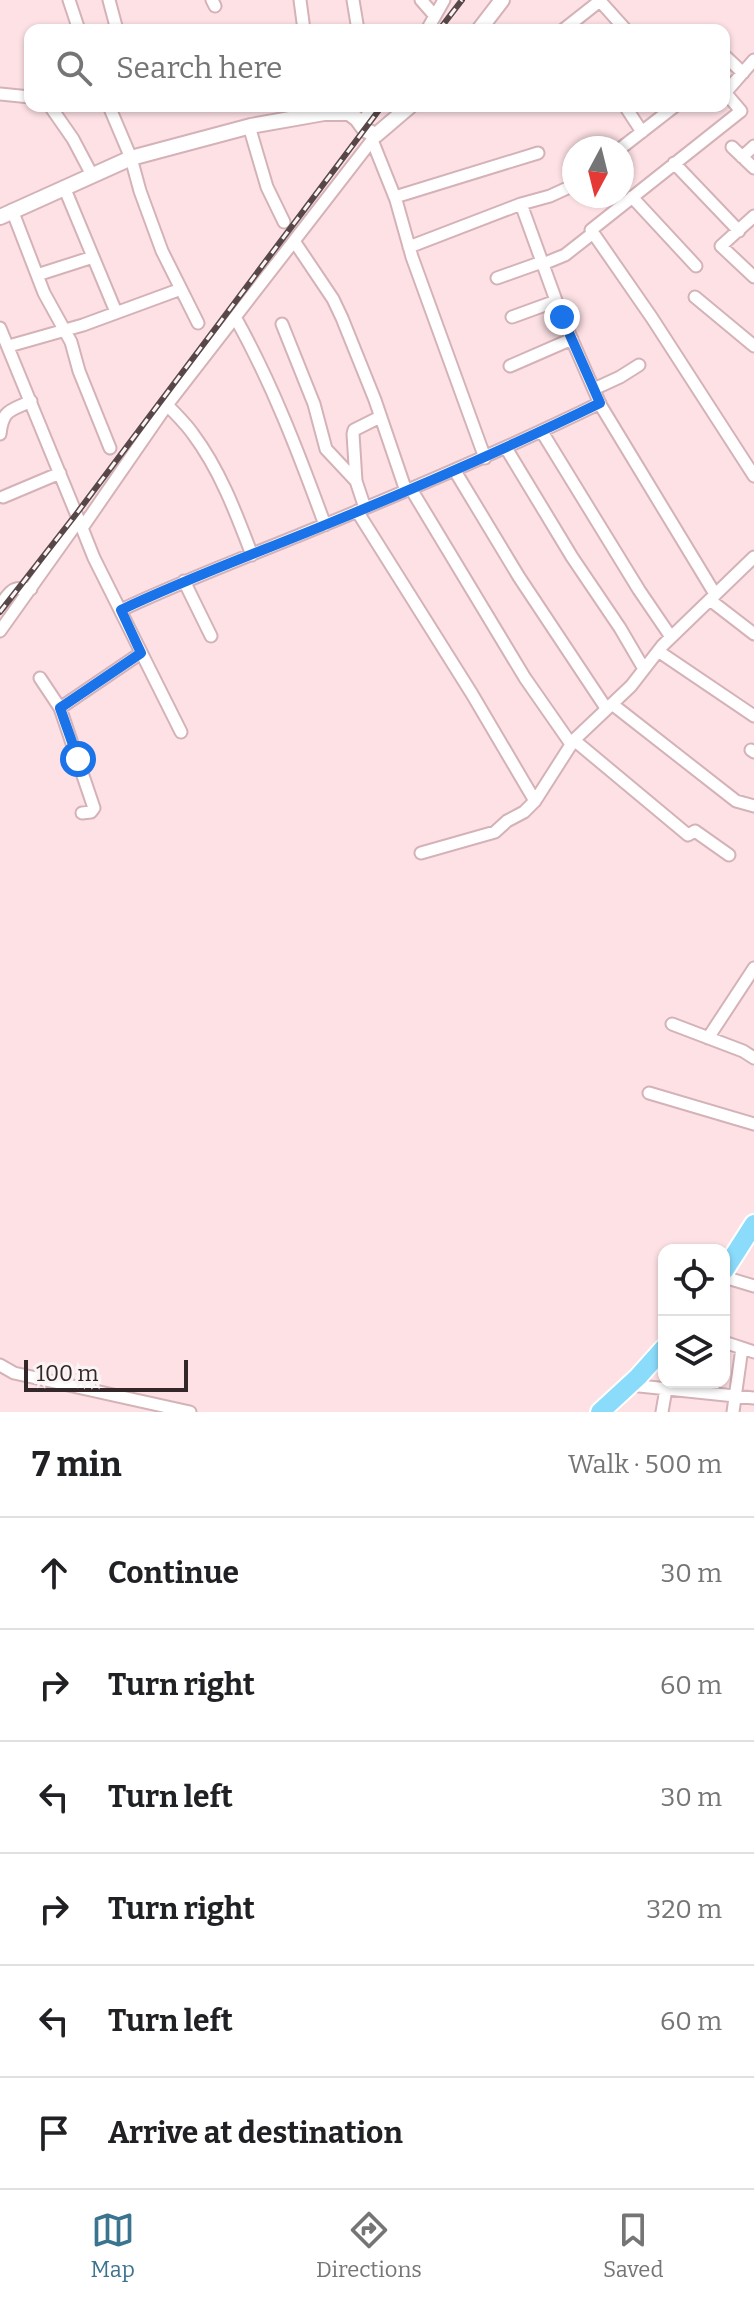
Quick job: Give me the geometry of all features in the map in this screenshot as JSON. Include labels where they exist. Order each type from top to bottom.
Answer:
[{"type":"main road","points":[[730,1262],[754,1224]]},
{"type":"main road","points":[[600,1412],[658,1355]]},
{"type":"street","points":[[69,0],[77,24]]},
{"type":"street","points":[[109,0],[115,24]]},
{"type":"street","points":[[300,0],[303,24]]},
{"type":"street","points":[[353,0],[357,24]]},
{"type":"street","points":[[421,0],[435,16]]},
{"type":"street","points":[[430,24],[444,0]]},
{"type":"street","points":[[484,24],[502,0]]},
{"type":"street","points":[[571,24],[601,0],[621,24]]},
{"type":"street","points":[[730,87],[754,60]]},
{"type":"street","points":[[730,61],[743,73]]},
{"type":"street","points":[[0,94],[24,96]]},
{"type":"street","points":[[634,195],[741,111],[730,98]]},
{"type":"street","points":[[54,112],[92,175]]},
{"type":"street","points":[[112,112],[131,158],[154,229],[198,323]]},
{"type":"street","points":[[110,448],[79,371],[71,342],[6,213],[131,158],[314,112]]},
{"type":"street","points":[[340,112],[349,113],[374,137],[409,247],[485,458]]},
{"type":"street","points":[[360,125],[370,112]]},
{"type":"street","points":[[0,631],[167,405],[374,137],[403,112]]},
{"type":"street","points":[[629,112],[642,132]]},
{"type":"street","points":[[634,138],[667,112]]},
{"type":"street","points":[[249,126],[267,187],[284,222]]},
{"type":"street","points":[[742,157],[754,146]]},
{"type":"street","points":[[732,147],[754,168]]},
{"type":"street","points":[[395,197],[538,153]]},
{"type":"street","points":[[674,163],[739,231]]},
{"type":"street","points":[[64,187],[116,312]]},
{"type":"street","points":[[409,247],[562,190]]},
{"type":"street","points":[[634,199],[696,266]]},
{"type":"street","points":[[521,204],[556,301],[600,403],[713,597],[754,634]]},
{"type":"street","points":[[618,208],[591,230],[754,476]]},
{"type":"street","points":[[754,216],[721,246],[754,277]]},
{"type":"street","points":[[497,278],[565,255],[593,233]]},
{"type":"street","points":[[294,241],[333,299],[342,318],[408,490],[525,678],[573,742],[688,835],[695,831],[729,855]]},
{"type":"street","points":[[37,275],[93,257]]},
{"type":"street","points":[[9,346],[65,330],[181,289]]},
{"type":"street","points":[[695,297],[754,346]]},
{"type":"street","points":[[512,317],[556,301]]},
{"type":"street","points":[[235,317],[294,439],[325,525]]},
{"type":"street","points":[[282,324],[314,404],[326,449],[356,481]]},
{"type":"street","points":[[0,328],[94,558],[181,732]]},
{"type":"street","points":[[510,366],[572,339]]},
{"type":"street","points":[[594,389],[639,365]]},
{"type":"street","points":[[0,434],[5,409],[31,401]]},
{"type":"street","points":[[121,610],[184,581],[455,471],[600,403]]},
{"type":"street","points":[[167,405],[192,432],[214,467],[252,555]]},
{"type":"street","points":[[380,417],[354,430],[356,481],[361,510],[535,801]]},
{"type":"street","points":[[542,432],[671,637]]},
{"type":"street","points":[[506,448],[644,669]]},
{"type":"street","points":[[455,471],[519,577],[609,706],[736,801],[754,806]]},
{"type":"street","points":[[3,497],[60,473]]},
{"type":"street","points":[[421,853],[495,832],[524,812],[535,801],[573,742],[631,686],[671,637],[754,557]]},
{"type":"street","points":[[184,581],[211,636]]},
{"type":"street","points":[[0,605],[13,589],[31,589]]},
{"type":"street","points":[[658,651],[754,716]]},
{"type":"street","points":[[60,708],[141,653]]},
{"type":"street","points":[[40,678],[60,708],[94,808],[91,812],[82,813]]},
{"type":"street","points":[[708,1038],[752,974]]},
{"type":"street","points":[[672,1024],[754,1058]]},
{"type":"street","points":[[649,1093],[754,1124]]},
{"type":"street","points":[[730,1279],[754,1286]]},
{"type":"street","points":[[733,1412],[748,1350]]},
{"type":"street","points":[[0,1365],[14,1373],[190,1412]]},
{"type":"street","points":[[630,1385],[754,1398]]},
{"type":"street","points":[[662,1412],[666,1389]]},
{"type":"railway","points":[[444,24],[462,0]]},
{"type":"railway","points":[[0,612],[378,112]]},
{"type":"route","points":[[78,759],[60,708],[141,653],[121,610],[174,585],[485,458],[600,403],[562,317]]}]
